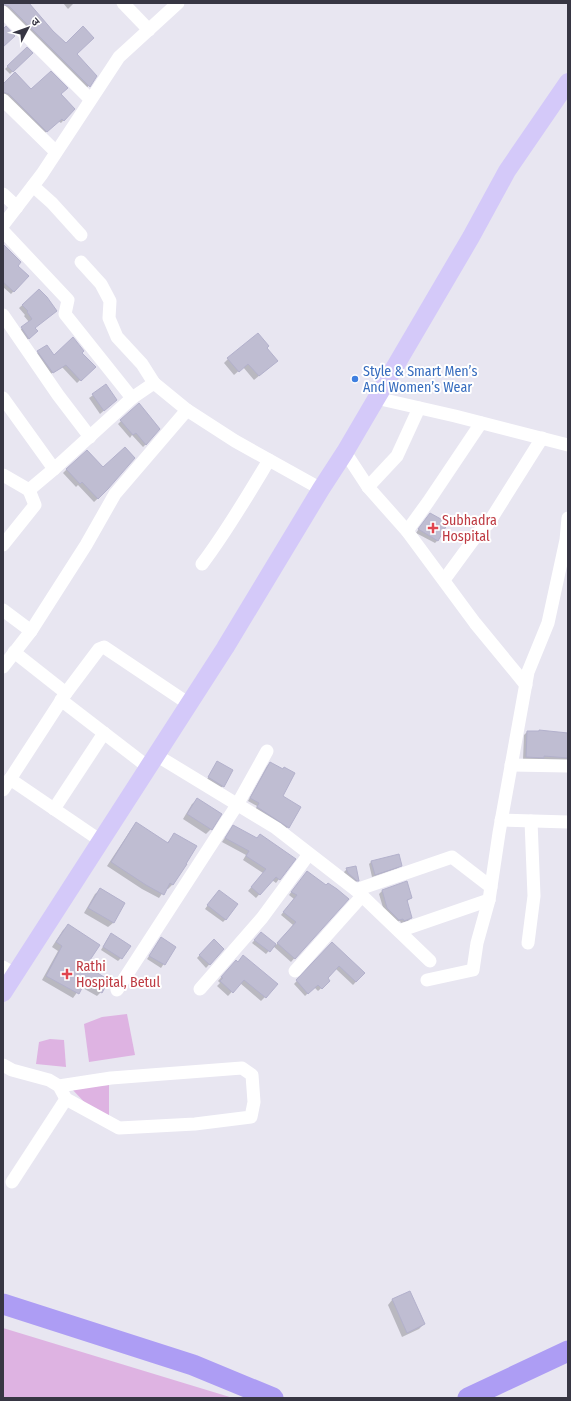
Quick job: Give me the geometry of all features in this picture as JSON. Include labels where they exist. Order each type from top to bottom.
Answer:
[{"type":"main road","points":[[3,993],[9,970],[101,841],[225,648],[345,452],[471,237],[507,171],[568,82]]},
{"type":"main road","points":[[3,1304],[193,1365],[273,1398]]},
{"type":"main road","points":[[468,1398],[568,1351]]},
{"type":"street","points":[[122,3],[149,30]]},
{"type":"street","points":[[3,225],[33,186],[119,57],[178,3]]},
{"type":"street","points":[[3,12],[90,99]]},
{"type":"street","points":[[3,100],[56,152]]},
{"type":"street","points":[[33,186],[52,203],[81,235]]},
{"type":"street","points":[[3,194],[17,207]]},
{"type":"street","points":[[3,231],[68,300],[66,314],[132,398]]},
{"type":"street","points":[[81,262],[101,284],[110,301],[109,318],[117,337],[142,364],[154,382],[187,410],[235,441],[321,489]]},
{"type":"street","points":[[3,315],[58,395],[90,437]]},
{"type":"street","points":[[29,490],[132,398],[154,382]]},
{"type":"street","points":[[3,398],[54,469]]},
{"type":"street","points":[[376,398],[568,445]]},
{"type":"street","points":[[368,487],[397,456],[419,408]]},
{"type":"street","points":[[3,667],[31,631],[86,545],[115,494],[187,410]]},
{"type":"street","points":[[406,530],[428,502],[481,423]]},
{"type":"street","points":[[444,580],[482,528],[488,524],[542,438]]},
{"type":"street","points":[[345,452],[368,487],[406,530],[475,623],[526,684]]},
{"type":"street","points":[[202,564],[250,493],[269,460]]},
{"type":"street","points":[[3,475],[29,490],[35,505],[3,545]]},
{"type":"street","points":[[427,980],[473,970],[477,943],[490,894],[501,820],[528,672],[548,624],[565,558],[568,518]]},
{"type":"street","points":[[3,610],[31,631]]},
{"type":"street","points":[[3,790],[63,697],[99,649],[104,647],[188,704]]},
{"type":"street","points":[[14,652],[104,733],[152,761],[237,805],[276,828],[359,893],[430,961]]},
{"type":"street","points":[[54,809],[104,733]]},
{"type":"street","points":[[117,990],[237,805],[267,750]]},
{"type":"street","points":[[511,765],[568,766]]},
{"type":"street","points":[[10,779],[101,841]]},
{"type":"street","points":[[501,820],[568,822]]},
{"type":"street","points":[[528,943],[534,896],[531,821]]},
{"type":"street","points":[[200,989],[262,918],[309,854]]},
{"type":"street","points":[[295,971],[359,893],[452,857],[490,894]]},
{"type":"street","points":[[399,931],[490,894]]},
{"type":"street","points":[[3,1065],[12,1070],[49,1080],[59,1086],[66,1099],[119,1128],[195,1124],[251,1117],[254,1102],[252,1075],[242,1068],[110,1078],[59,1086]]},
{"type":"street","points":[[12,1182],[66,1099]]},
{"type":"shaded area","points":[[127,1014],[135,1055],[89,1062],[84,1024],[102,1017]]},
{"type":"shaded area","points":[[50,1039],[64,1040],[66,1067],[36,1064],[39,1042]]},
{"type":"shaded area","points":[[109,1085],[109,1116],[87,1105],[71,1088]]},
{"type":"shaded area","points":[[3,1328],[233,1398],[3,1398]]},
{"type":"building","points":[[3,3],[29,3],[53,31],[66,43],[83,26],[94,38],[77,54],[97,76],[90,87],[9,6]]},
{"type":"building","points":[[6,26],[15,36],[3,47],[3,29]]},
{"type":"building","points":[[27,47],[33,53],[13,72],[7,66]]},
{"type":"building","points":[[51,71],[68,88],[61,94],[75,109],[64,121],[62,119],[47,132],[9,94],[3,92],[3,84],[15,72],[31,89]]},
{"type":"building","points":[[3,244],[21,262],[18,266],[29,276],[14,292],[3,282]]},
{"type":"building","points":[[39,289],[57,311],[35,328],[38,331],[29,339],[21,327],[32,319],[27,312],[28,311],[22,305]]},
{"type":"building","points":[[258,333],[269,346],[267,348],[278,361],[259,376],[248,364],[239,372],[227,358]]},
{"type":"building","points":[[73,337],[84,351],[82,353],[96,367],[81,381],[66,365],[53,373],[37,351],[47,345],[54,355]]},
{"type":"building","points":[[106,384],[117,400],[104,411],[92,394]]},
{"type":"building","points":[[139,403],[160,429],[146,445],[136,433],[133,435],[120,420]]},
{"type":"building","points":[[125,447],[135,458],[98,499],[82,482],[80,484],[66,469],[87,450],[103,467]]},
{"type":"building","points":[[430,513],[448,523],[438,541],[418,529]]},
{"type":"building","points":[[539,730],[568,733],[568,758],[544,756],[544,758],[526,757],[527,731]]},
{"type":"building","points":[[217,761],[233,770],[224,787],[208,777]]},
{"type":"building","points":[[270,762],[295,773],[283,796],[301,807],[289,828],[257,807],[259,803],[250,798]]},
{"type":"building","points":[[197,798],[222,814],[212,830],[187,814]]},
{"type":"building","points":[[136,822],[168,843],[174,833],[197,846],[173,885],[170,883],[164,895],[111,862]]},
{"type":"building","points":[[233,825],[257,838],[260,834],[296,859],[280,880],[276,877],[260,895],[251,887],[266,869],[246,856],[249,851],[225,838]]},
{"type":"building","points":[[399,854],[402,866],[375,875],[371,861]]},
{"type":"building","points":[[356,866],[359,881],[348,873],[346,868]]},
{"type":"building","points":[[307,871],[326,885],[328,883],[337,889],[349,899],[295,959],[277,943],[296,922],[283,912],[297,895],[291,892]]},
{"type":"building","points":[[407,881],[412,898],[407,900],[412,918],[404,921],[403,919],[399,920],[387,908],[382,890]]},
{"type":"building","points":[[100,888],[125,903],[114,923],[88,908]]},
{"type":"building","points":[[219,890],[238,904],[226,920],[207,905]]},
{"type":"building","points":[[68,924],[100,945],[86,966],[109,980],[102,993],[85,982],[79,994],[46,976],[62,946],[56,942]]},
{"type":"building","points":[[261,932],[276,944],[270,952],[254,940]]},
{"type":"building","points":[[111,933],[131,946],[122,959],[103,947]]},
{"type":"building","points":[[161,937],[176,947],[165,965],[149,956]]},
{"type":"building","points":[[214,939],[224,949],[210,965],[199,955]]},
{"type":"building","points":[[332,942],[365,973],[356,982],[339,966],[328,978],[330,981],[322,989],[318,985],[308,994],[296,980]]},
{"type":"building","points":[[243,955],[278,984],[266,998],[244,980],[233,993],[220,981],[223,978],[221,977],[236,960],[238,962]]},
{"type":"building","points":[[410,1291],[425,1324],[407,1333],[392,1299]]},
{"type":"place","name":"Style & Smart Men’s And Women’s Wear","points":[[355,379]]},
{"type":"place","name":"Subhadra Hospital","points":[[433,528]]},
{"type":"place","name":"Rathi Hospital, Betul","points":[[67,974]]}]
